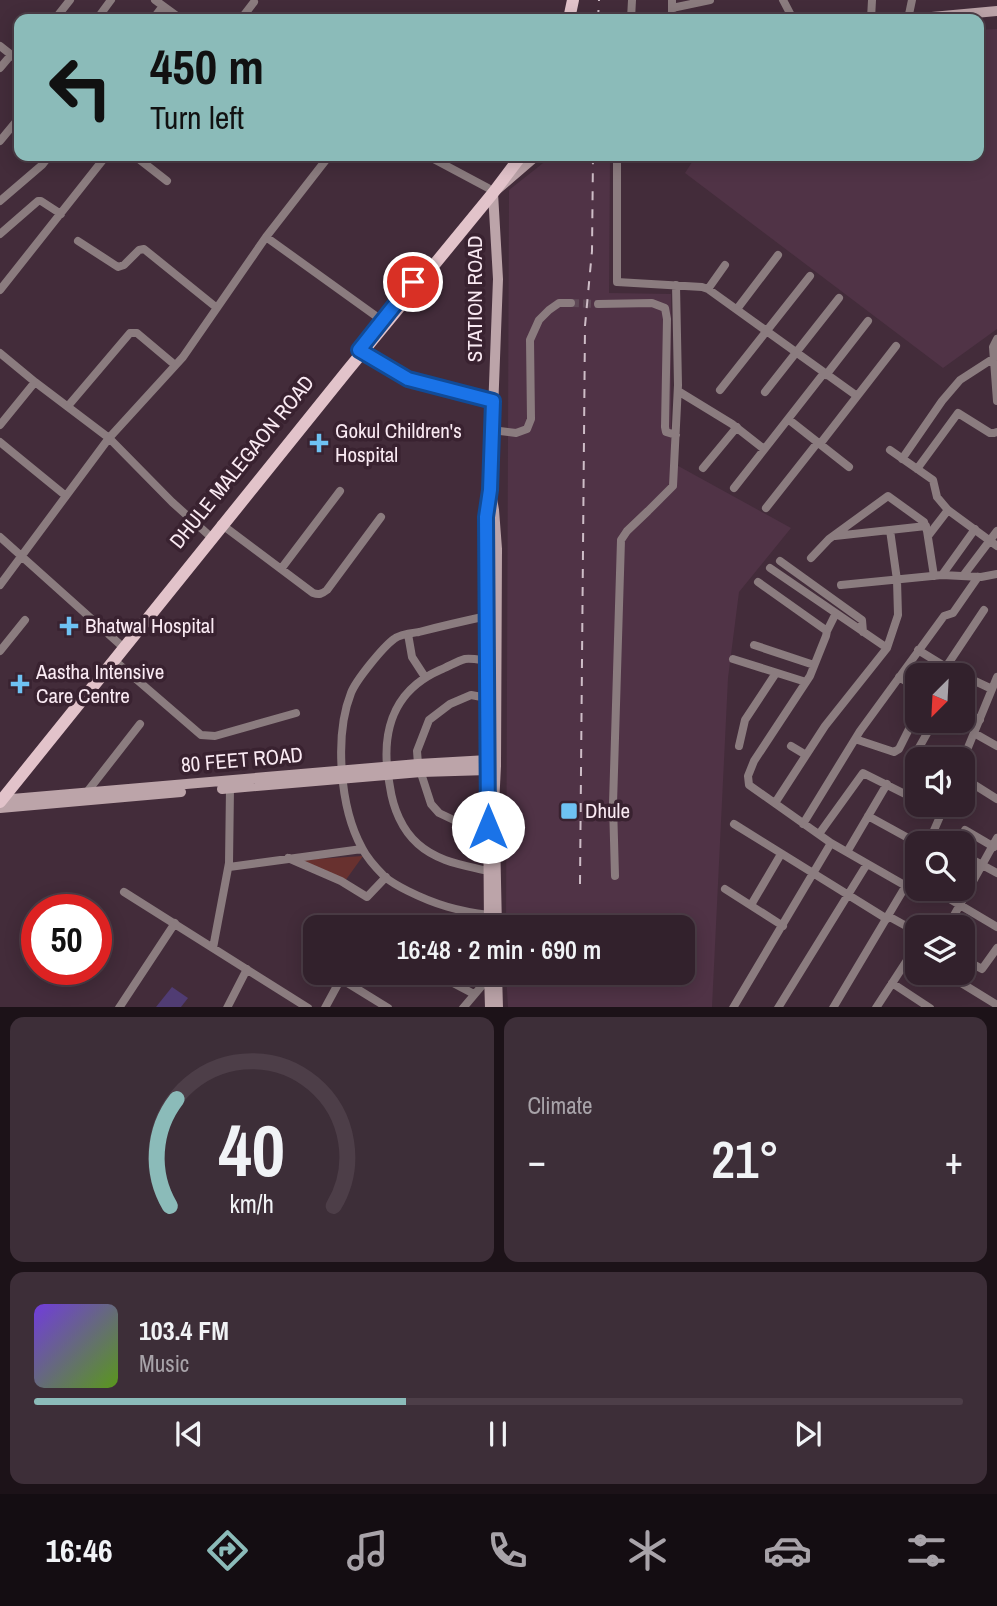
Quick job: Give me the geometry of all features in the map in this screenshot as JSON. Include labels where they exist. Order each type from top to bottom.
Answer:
[{"type":"main road","points":[[964,14],[997,11]]},
{"type":"main road","name":"DHULE MALEGAON ROAD","points":[[491,191],[507,161]]},
{"type":"main road","name":"DHULE MALEGAON ROAD","points":[[0,800],[121,645],[517,161]]},
{"type":"main road","points":[[491,191],[530,161]]},
{"type":"main road","name":"STATION ROAD","points":[[489,915],[486,517],[490,490],[498,279],[491,191]]},
{"type":"main road","name":"STATION ROAD","points":[[490,490],[497,549],[494,822],[498,915]]},
{"type":"main road","points":[[0,800],[114,660],[121,645]]},
{"type":"main road","name":"80 FEET ROAD","points":[[0,800],[230,788],[419,768],[488,765]]},
{"type":"main road","name":"80 FEET ROAD","points":[[0,800],[343,775]]},
{"type":"main road","points":[[490,1007],[491,985]]},
{"type":"main road","points":[[494,985],[498,1007]]},
{"type":"street","points":[[59,14],[70,0]]},
{"type":"street","points":[[155,0],[174,14]]},
{"type":"street","points":[[672,4],[710,0]]},
{"type":"street","points":[[245,14],[254,2]]},
{"type":"street","points":[[157,14],[163,6]]},
{"type":"street","points":[[0,46],[14,57]]},
{"type":"street","points":[[0,68],[11,55]]},
{"type":"street","points":[[0,141],[14,124]]},
{"type":"street","points":[[0,201],[45,161]]},
{"type":"street","points":[[0,290],[102,161]]},
{"type":"street","points":[[141,161],[166,180]]},
{"type":"street","points":[[0,585],[109,438],[183,358],[265,237],[325,161]]},
{"type":"street","points":[[437,161],[491,191]]},
{"type":"street","points":[[617,161],[617,282],[708,289],[858,396]]},
{"type":"street","points":[[0,234],[38,201],[61,214]]},
{"type":"street","points":[[265,237],[385,322]]},
{"type":"street","points":[[78,241],[118,267],[144,249],[217,308]]},
{"type":"street","points":[[737,309],[778,255]]},
{"type":"street","points":[[708,289],[725,265]]},
{"type":"street","points":[[720,390],[810,276]]},
{"type":"street","points":[[615,876],[613,804],[621,540],[626,531],[673,486],[678,391],[676,285]]},
{"type":"street","points":[[765,392],[839,298]]},
{"type":"street","points":[[492,430],[516,433],[527,429],[531,419],[530,340],[539,320],[549,310],[559,303],[571,303]]},
{"type":"street","points":[[598,303],[652,303],[665,309],[665,427],[666,432],[676,435]]},
{"type":"street","points":[[733,488],[868,321]]},
{"type":"street","points":[[68,406],[130,333],[137,333],[176,365]]},
{"type":"street","points":[[997,339],[993,347],[997,401]]},
{"type":"street","points":[[766,508],[896,346]]},
{"type":"street","points":[[360,351],[408,379],[493,401]]},
{"type":"street","points":[[0,353],[109,438],[210,536]]},
{"type":"street","points":[[902,458],[960,380],[994,358]]},
{"type":"street","points":[[0,425],[35,382]]},
{"type":"street","points":[[678,391],[737,428],[764,449]]},
{"type":"street","points":[[917,469],[958,413],[990,433],[997,432]]},
{"type":"street","points":[[788,419],[849,467]]},
{"type":"street","points":[[703,468],[737,428]]},
{"type":"street","points":[[0,442],[66,496]]},
{"type":"street","points":[[890,450],[933,480],[937,497],[948,510],[993,544]]},
{"type":"street","points":[[281,569],[340,491]]},
{"type":"street","points":[[811,558],[833,536],[886,496],[891,496],[926,526],[938,575]]},
{"type":"street","points":[[928,537],[948,510]]},
{"type":"street","points":[[221,524],[313,593],[318,594],[323,593],[381,517]]},
{"type":"street","points":[[833,536],[926,526]]},
{"type":"street","points":[[938,575],[975,529]]},
{"type":"street","points":[[775,803],[830,720],[887,648],[898,617],[897,580],[890,530]]},
{"type":"street","points":[[963,576],[993,544],[997,531]]},
{"type":"street","points":[[0,537],[121,645]]},
{"type":"street","points":[[779,561],[862,620],[863,632]]},
{"type":"street","points":[[770,568],[887,648]]},
{"type":"street","points":[[841,585],[938,575],[978,577],[997,574]]},
{"type":"street","points":[[803,824],[855,739],[918,650],[944,616],[953,613],[978,577]]},
{"type":"street","points":[[758,582],[827,631]]},
{"type":"street","points":[[949,663],[984,610]]},
{"type":"street","points":[[836,613],[806,682],[755,759],[748,776],[749,785],[831,843],[905,885]]},
{"type":"street","points":[[487,616],[396,637],[352,691],[341,738],[343,775],[351,821],[362,849],[386,877],[404,889],[440,906],[460,912],[489,915]]},
{"type":"street","points":[[0,651],[25,620]]},
{"type":"street","points":[[408,634],[412,657],[425,677]]},
{"type":"street","points":[[754,645],[814,665]]},
{"type":"street","points":[[918,650],[939,663]]},
{"type":"street","points":[[487,661],[466,659],[425,677],[403,696],[395,710],[386,747],[392,799],[400,820],[410,835],[431,854],[447,861],[488,871]]},
{"type":"street","points":[[733,659],[806,682]]},
{"type":"street","points":[[114,660],[201,735],[215,736],[296,713]]},
{"type":"street","points":[[739,747],[745,720],[776,673]]},
{"type":"street","points":[[975,676],[996,682],[975,731]]},
{"type":"street","points":[[899,677],[905,681]]},
{"type":"street","points":[[487,698],[471,695],[450,704],[429,720],[417,751],[419,768],[431,804],[439,813],[460,823],[488,827]]},
{"type":"street","points":[[975,718],[980,720]]},
{"type":"street","points":[[87,792],[140,724]]},
{"type":"street","points":[[855,739],[894,752],[899,749],[907,733]]},
{"type":"street","points":[[968,747],[974,733],[997,746]]},
{"type":"street","points":[[791,746],[806,755]]},
{"type":"street","points":[[819,834],[861,774],[865,773],[905,794]]},
{"type":"street","points":[[847,852],[887,784]]},
{"type":"street","points":[[975,785],[997,799]]},
{"type":"street","points":[[213,947],[229,867],[230,788]]},
{"type":"street","points":[[868,816],[905,836]]},
{"type":"street","points":[[734,824],[813,874],[905,926]]},
{"type":"street","points":[[954,915],[996,844],[965,830]]},
{"type":"street","points":[[733,1007],[831,843]]},
{"type":"street","points":[[229,867],[362,849]]},
{"type":"street","points":[[751,905],[781,854]]},
{"type":"street","points":[[288,858],[341,881],[367,897],[386,877]]},
{"type":"street","points":[[975,861],[997,873]]},
{"type":"street","points":[[778,1007],[867,864]]},
{"type":"street","points":[[833,1007],[905,888]]},
{"type":"street","points":[[725,889],[783,926]]},
{"type":"street","points":[[124,891],[309,1007]]},
{"type":"street","points":[[953,901],[997,927]]},
{"type":"street","points":[[119,1007],[175,923]]},
{"type":"street","points":[[975,965],[982,969],[997,948]]},
{"type":"street","points":[[876,1007],[905,965]]},
{"type":"street","points":[[227,1007],[247,969]]},
{"type":"street","points":[[892,983],[930,1007]]},
{"type":"street","points":[[325,1007],[337,985]]},
{"type":"street","points":[[355,985],[387,1007]]},
{"type":"street","points":[[457,985],[474,994]]},
{"type":"street","points":[[463,1007],[482,985]]},
{"type":"street","points":[[965,985],[997,1005]]},
{"type":"shaded area","points":[[997,29],[997,329],[943,368],[685,173],[693,161],[984,161],[984,30]]},
{"type":"shaded area","points":[[546,161],[610,161],[609,293],[671,294],[671,462],[791,528],[739,592],[728,678],[712,1007],[508,1007],[507,985],[695,985],[695,915],[506,915],[509,190]]},
{"type":"shaded area","points":[[363,856],[345,881],[300,860]]},
{"type":"shaded area","points":[[172,987],[188,998],[181,1007],[156,1007]]},
{"type":"tunnel","points":[[571,303],[598,304]]},
{"type":"railway","points":[[598,14],[599,0]]},
{"type":"railway","points":[[580,884],[585,326],[592,251],[593,161]]},
{"type":"place","name":"Gokul Children's Hospital","points":[[319,443]]},
{"type":"place","name":"Bhatwal Hospital","points":[[69,626]]},
{"type":"place","name":"Aastha Intensive Care Centre","points":[[20,684]]},
{"type":"place","name":"Dhule","points":[[569,811]]},
{"type":"route","points":[[413,282],[359,350],[408,379],[493,401],[490,490],[486,517],[488,827]]}]
